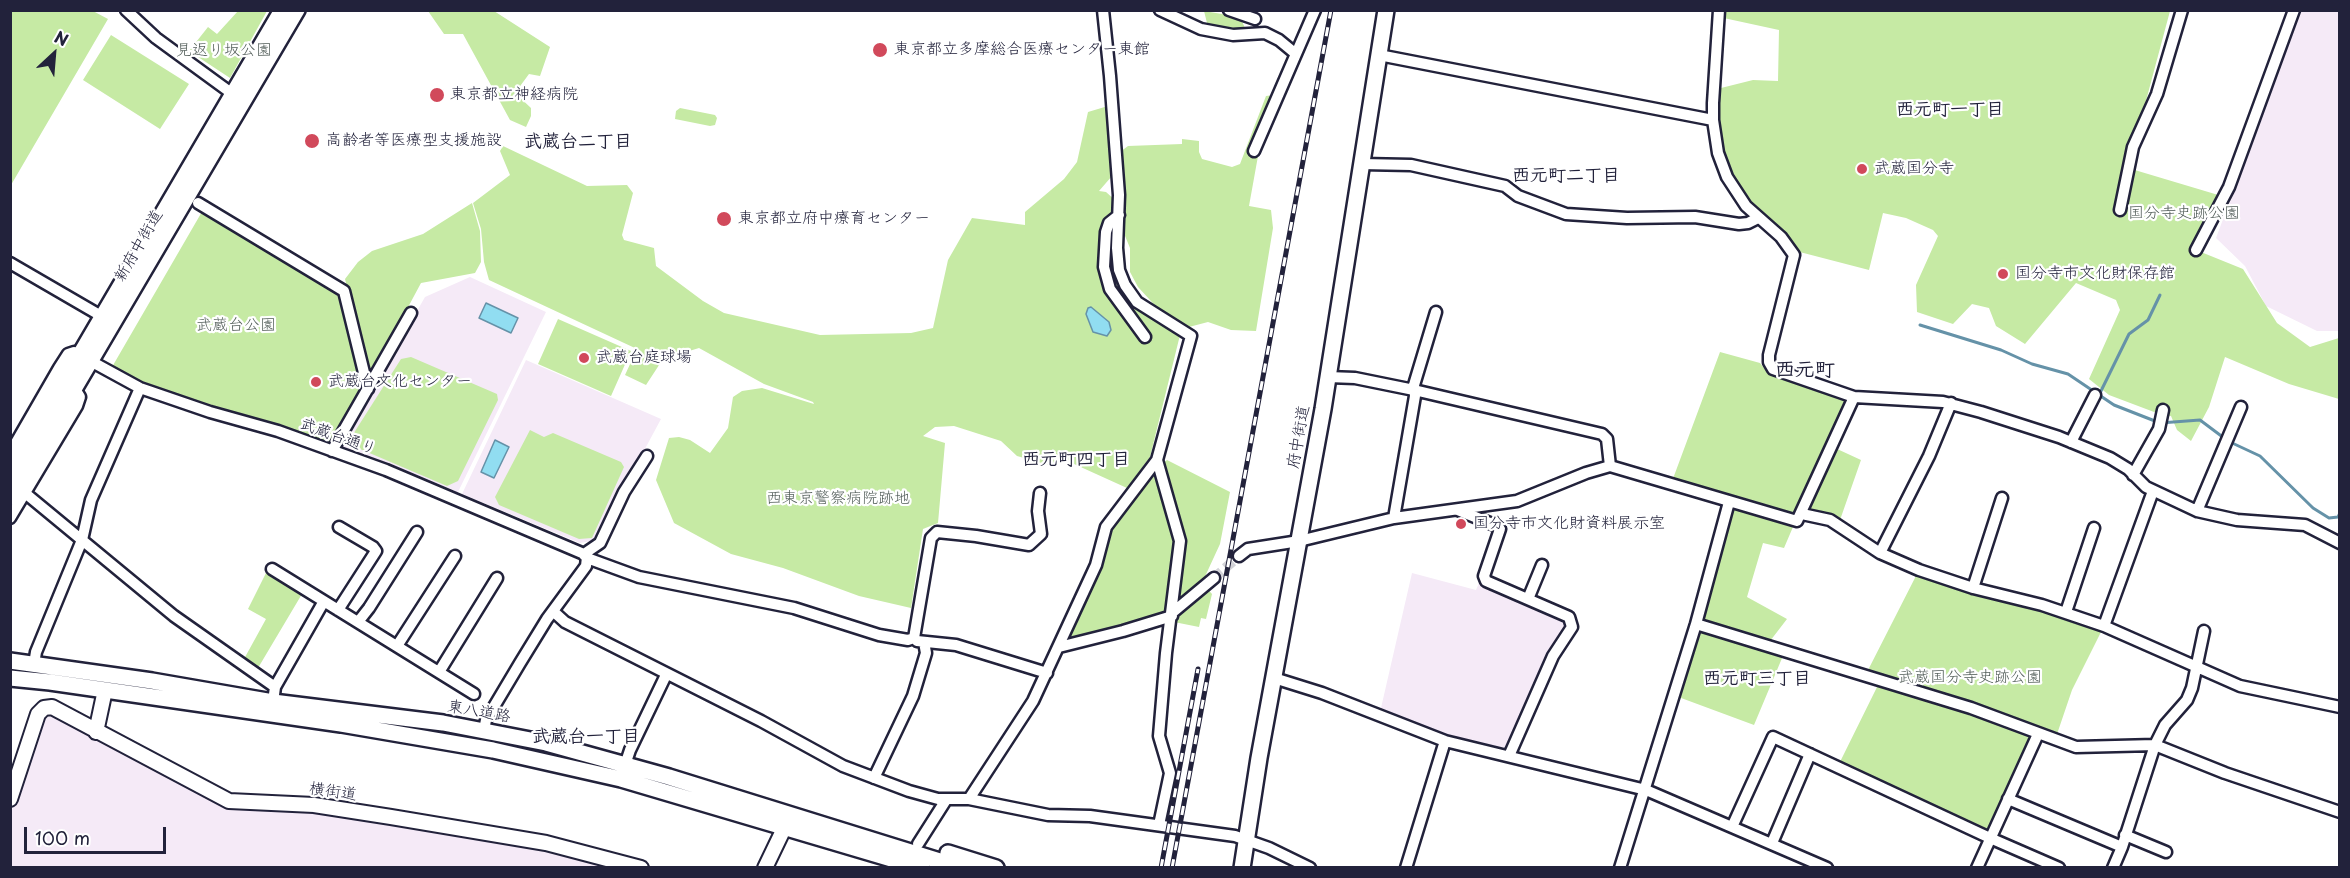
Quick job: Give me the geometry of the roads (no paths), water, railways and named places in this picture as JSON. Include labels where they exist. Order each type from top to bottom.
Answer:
[{"type":"main road","name":"新府中街道","points":[[10,498],[75,389],[103,317],[282,10]]},
{"type":"main road","name":"新府中街道","points":[[10,474],[86,359],[297,10]]},
{"type":"main road","name":"府中街道","points":[[1242,867],[1328,377],[1386,10]]},
{"type":"main road","name":"東八道路","points":[[10,661],[152,681],[274,694],[508,735],[625,765],[788,821],[849,847],[922,867]]},
{"type":"main road","name":"東八道路","points":[[10,672],[31,675],[50,682]]},
{"type":"main road","name":"東八道路","points":[[10,678],[105,690],[494,750],[863,837],[962,867]]},
{"type":"main road","points":[[367,712],[411,725],[452,731],[455,739],[448,742]]},
{"type":"main road","points":[[508,735],[501,740],[505,746],[545,755],[590,772]]},
{"type":"main road","points":[[863,837],[918,844],[996,867]]},
{"type":"main road","points":[[849,847],[893,867]]},
{"type":"street","points":[[126,10],[156,38],[234,95]]},
{"type":"street","points":[[969,799],[1033,700],[1047,673],[1096,565],[1106,527],[1156,460],[1191,336],[1137,302],[1125,285],[1119,270],[1117,254],[1119,215],[1110,76],[1103,10]]},
{"type":"street","points":[[1160,10],[1201,29],[1233,35],[1264,33],[1279,40],[1296,54]]},
{"type":"street","points":[[1229,10],[1257,15],[1256,32]]},
{"type":"street","points":[[1254,152],[1315,10]]},
{"type":"street","points":[[1719,10],[1713,120],[1718,153],[1727,177],[1746,206],[1781,237],[1794,255],[1771,346],[1769,362],[1773,369],[1854,397],[1951,403],[2071,442],[2117,462],[2153,491],[2197,512],[2246,521],[2304,525],[2340,543]]},
{"type":"street","points":[[2120,210],[2133,147],[2157,94],[2182,10]]},
{"type":"street","points":[[2196,250],[2229,187],[2294,10]]},
{"type":"street","points":[[1378,55],[1713,120]]},
{"type":"street","points":[[1362,164],[1411,165],[1505,186],[1518,196],[1566,214],[1627,218],[1695,217],[1739,224],[1758,218]]},
{"type":"street","points":[[198,203],[344,291],[368,389]]},
{"type":"street","points":[[1119,215],[1109,223],[1106,232],[1104,267],[1110,289],[1146,337]]},
{"type":"street","points":[[10,263],[103,317]]},
{"type":"street","points":[[1394,518],[1415,396],[1414,390],[1436,312]]},
{"type":"street","points":[[332,451],[411,313]]},
{"type":"street","points":[[10,453],[68,354],[74,352],[86,359]]},
{"type":"street","name":"武蔵台通り","points":[[86,359],[140,388],[210,412],[278,431],[386,470],[639,577],[794,608],[879,635],[956,645],[1047,673]]},
{"type":"street","points":[[1328,377],[1355,378],[1414,390],[1606,436],[1610,466]]},
{"type":"street","points":[[34,664],[36,652],[82,540],[91,500],[140,388]]},
{"type":"street","points":[[10,518],[76,406],[80,397],[75,389]]},
{"type":"street","points":[[2071,442],[2095,395]]},
{"type":"street","points":[[1239,556],[1248,549],[1299,541],[1394,518],[1517,501],[1586,473],[1610,466],[1797,521],[1854,397]]},
{"type":"street","points":[[1880,553],[1929,456],[1951,403]]},
{"type":"street","points":[[2197,512],[2241,407]]},
{"type":"street","points":[[2133,475],[2160,425],[2163,410]]},
{"type":"street","points":[[484,730],[486,720],[500,696],[586,566],[586,556],[600,543],[624,492],[647,456]]},
{"type":"street","points":[[1156,460],[1180,541],[1159,736],[1170,773],[1159,825]]},
{"type":"street","points":[[2104,626],[2153,491]]},
{"type":"street","points":[[25,493],[174,616],[274,694],[324,601]]},
{"type":"street","points":[[874,778],[913,696],[926,653],[919,640],[932,538],[937,532],[976,536],[1029,546],[1041,534],[1038,511],[1040,493]]},
{"type":"street","points":[[1973,588],[2002,498]]},
{"type":"street","points":[[1620,867],[1646,790],[1696,624],[1729,502]]},
{"type":"street","points":[[1456,509],[1500,529],[1484,576],[1486,581],[1569,617],[1572,627],[1553,656],[1509,756]]},
{"type":"street","points":[[1802,514],[1830,520],[1880,553],[1973,588],[2066,612],[2104,626],[2240,686],[2340,707]]},
{"type":"street","points":[[338,610],[376,551],[373,546],[339,527]]},
{"type":"street","points":[[2066,612],[2094,528]]},
{"type":"street","points":[[357,622],[369,608],[417,532]]},
{"type":"street","points":[[397,646],[454,556]]},
{"type":"street","points":[[1528,599],[1542,566]]},
{"type":"street","points":[[272,569],[474,694]]},
{"type":"street","points":[[439,672],[497,578]]},
{"type":"street","points":[[1059,646],[1124,631],[1172,614],[1214,579]]},
{"type":"street","points":[[554,612],[564,622],[761,721],[843,766],[909,791],[946,800],[969,799],[1048,815],[1090,816],[1247,839],[1310,867]]},
{"type":"street","points":[[1696,624],[1971,708],[2076,747],[2155,746],[2225,773],[2340,812]]},
{"type":"street","points":[[2113,867],[2122,847],[2155,746],[2165,725],[2187,700],[2192,688],[2204,632]]},
{"type":"street","points":[[625,765],[666,675]]},
{"type":"street","points":[[1274,678],[1322,693],[1445,741],[1646,790],[1827,867]]},
{"type":"street","points":[[96,732],[105,690]]},
{"type":"street","name":"横街道","points":[[10,800],[40,710],[52,707],[229,801],[314,805],[392,817],[546,843],[641,867]]},
{"type":"street","points":[[1977,867],[2038,734]]},
{"type":"street","points":[[1732,827],[1773,737],[1990,838],[2059,867]]},
{"type":"street","points":[[1406,867],[1445,741]]},
{"type":"street","points":[[1772,843],[1810,754]]},
{"type":"street","points":[[2008,799],[2122,847]]},
{"type":"street","points":[[918,844],[946,800]]},
{"type":"street","points":[[765,867],[788,821]]},
{"type":"street","points":[[2125,835],[2166,852]]},
{"type":"water","points":[[486,303],[518,318],[511,333],[479,318]]},
{"type":"water","points":[[1091,307],[1109,322],[1111,330],[1107,336],[1093,332],[1086,314],[1088,308]]},
{"type":"water","points":[[495,440],[509,447],[494,478],[481,472]]},
{"type":"waterway","points":[[2099,395],[2129,334],[2148,320],[2160,295]]},
{"type":"waterway","points":[[1920,325],[2001,350],[2032,364],[2068,374],[2114,405],[2160,423],[2200,420],[2224,438]]},
{"type":"waterway","points":[[2230,442],[2260,456],[2313,508],[2329,518],[2338,517],[2340,513]]},
{"type":"tunnel","points":[[1214,578],[1239,556]]},
{"type":"railway","points":[[1172,868],[1331,10]]},
{"type":"railway","points":[[1161,868],[1198,669]]},
{"type":"place","name":"東京都立多摩総合医療センター東館","points":[[880,50]]},
{"type":"place","name":"東京都立神経病院","points":[[437,95]]},
{"type":"place","name":"高齢者等医療型支援施設","points":[[312,141]]},
{"type":"place","name":"武蔵国分寺","points":[[1862,169]]},
{"type":"place","name":"東京都立府中療育センター","points":[[724,219]]},
{"type":"place","name":"国分寺市文化財保存館","points":[[2003,274]]},
{"type":"place","name":"武蔵台庭球場","points":[[584,358]]},
{"type":"place","name":"武蔵台文化センター","points":[[316,382]]},
{"type":"place","name":"国分寺市文化財資料展示室","points":[[1461,524]]},
{"type":"district","name":"西元町一丁目","points":[[1950,110]]},
{"type":"district","name":"武蔵台二丁目","points":[[578,142]]},
{"type":"district","name":"西元町二丁目","points":[[1566,176]]},
{"type":"district","name":"西元町","points":[[1805,370]]},
{"type":"district","name":"西元町四丁目","points":[[1076,460]]},
{"type":"district","name":"西元町三丁目","points":[[1757,679]]},
{"type":"district","name":"武蔵台一丁目","points":[[586,737]]},
{"type":"park label","name":"見返り坂公園","points":[[224,51]]},
{"type":"park label","name":"国分寺史跡公園","points":[[2184,214]]},
{"type":"park label","name":"武蔵台公園","points":[[236,326]]},
{"type":"park label","name":"西東京警察病院跡地","points":[[838,499]]},
{"type":"park label","name":"武蔵国分寺史跡公園","points":[[1970,678]]}]
